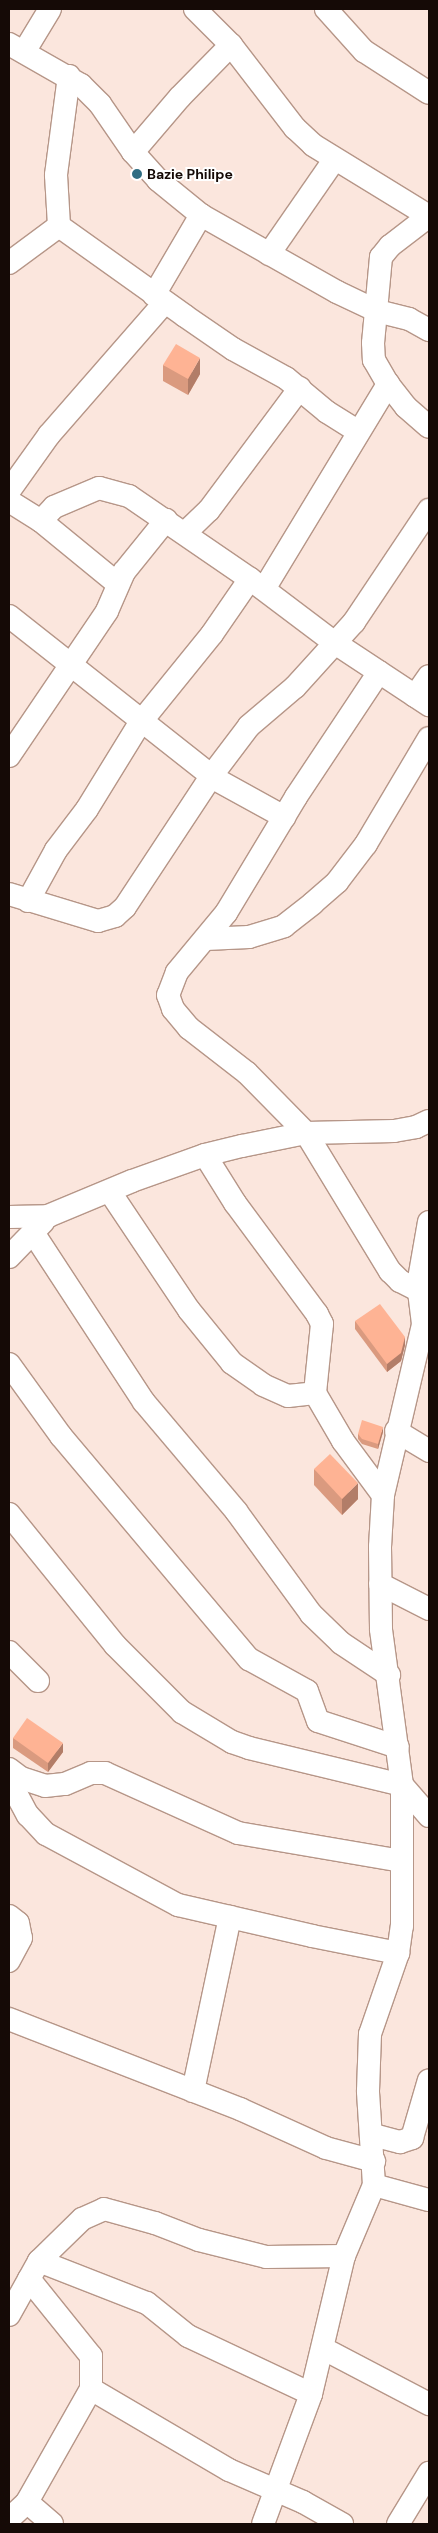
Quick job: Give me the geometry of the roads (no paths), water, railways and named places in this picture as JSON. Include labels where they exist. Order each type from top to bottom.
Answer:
[{"type":"street","points":[[50,9],[16,48],[69,76],[100,104],[133,152],[158,180],[201,216],[269,254],[377,310],[409,319],[429,330]]},
{"type":"street","points":[[195,9],[231,45],[295,128],[334,160],[427,209],[381,257],[372,353],[388,384],[406,408],[429,427]]},
{"type":"street","points":[[326,9],[364,51],[429,93]]},
{"type":"street","points":[[133,152],[180,97],[231,45]]},
{"type":"street","points":[[59,226],[56,175],[69,76]]},
{"type":"street","points":[[269,254],[334,160]]},
{"type":"street","points":[[9,491],[55,428],[160,299],[201,216]]},
{"type":"street","points":[[9,263],[59,226]]},
{"type":"street","points":[[59,226],[160,299],[233,349],[300,388],[326,412],[358,431]]},
{"type":"street","points":[[388,384],[257,584],[212,634],[140,723],[87,809],[19,898],[98,922],[115,916],[158,860],[212,775],[249,726],[295,687],[335,643],[369,602],[429,510]]},
{"type":"street","points":[[185,533],[209,510],[300,388]]},
{"type":"street","points":[[41,521],[54,507],[99,488],[129,496],[257,584],[335,643],[422,700],[429,676]]},
{"type":"street","points":[[9,501],[41,521],[118,584]]},
{"type":"street","points":[[9,756],[71,667],[107,611],[118,584],[166,520]]},
{"type":"street","points":[[9,616],[140,723],[239,795],[284,818]]},
{"type":"street","points":[[379,672],[284,818],[226,912],[206,939],[177,972],[168,995],[173,1009],[190,1028],[247,1073],[306,1133],[390,1271],[400,1281],[424,1292]]},
{"type":"street","points":[[206,939],[249,937],[284,926],[331,888],[366,844],[429,738]]},
{"type":"street","points":[[9,1217],[48,1216],[206,1155],[306,1133],[394,1131],[416,1128],[429,1120]]},
{"type":"street","points":[[206,1155],[235,1204],[310,1300],[322,1324],[315,1393],[343,1442],[383,1495]]},
{"type":"street","points":[[110,1192],[189,1310],[232,1363],[263,1386],[288,1396],[315,1393]]},
{"type":"street","points":[[9,1258],[34,1234],[48,1216]]},
{"type":"street","points":[[263,2524],[312,2394],[324,2349],[344,2256],[374,2185],[373,2135],[368,2091],[370,2034],[398,1953],[402,1926],[402,1785],[389,1675],[381,1629],[380,1584],[383,1495],[396,1431],[421,1371],[429,1222]]},
{"type":"street","points":[[34,1234],[144,1402],[236,1511],[311,1614],[341,1643],[389,1675]]},
{"type":"street","points":[[9,1364],[61,1436],[248,1659],[307,1691],[318,1721],[398,1747]]},
{"type":"street","points":[[396,1431],[429,1451]]},
{"type":"street","points":[[9,1514],[115,1645],[182,1712],[232,1742],[250,1748],[402,1785],[429,1816]]},
{"type":"street","points":[[380,1584],[429,1609]]},
{"type":"street","points":[[9,1652],[38,1681]]},
{"type":"street","points":[[9,1769],[21,1778],[45,1786],[65,1784],[91,1773],[105,1773],[238,1833],[402,1861]]},
{"type":"street","points":[[9,1780],[28,1815],[63,1846],[178,1905],[230,1918],[398,1953]]},
{"type":"street","points":[[9,1916],[18,1924],[21,1938],[9,1961]]},
{"type":"street","points":[[193,2091],[230,1918]]},
{"type":"street","points":[[9,2019],[193,2091],[326,2148],[374,2161]]},
{"type":"street","points":[[373,2135],[407,2142],[412,2138],[428,2092]]},
{"type":"street","points":[[374,2185],[429,2200]]},
{"type":"street","points":[[9,2315],[34,2270],[82,2219],[104,2209],[155,2223],[199,2240],[266,2257],[344,2256]]},
{"type":"street","points":[[9,2519],[27,2502],[91,2389],[91,2356],[34,2270]]},
{"type":"street","points":[[34,2270],[147,2303],[188,2336],[312,2394]]},
{"type":"street","points":[[324,2349],[429,2404]]},
{"type":"street","points":[[91,2389],[229,2470],[277,2491],[342,2524]]},
{"type":"street","points":[[398,2524],[429,2473]]},
{"type":"street","points":[[27,2502],[52,2524]]},
{"type":"place","name":"Bazie Philipe","points":[[137,174]]}]
